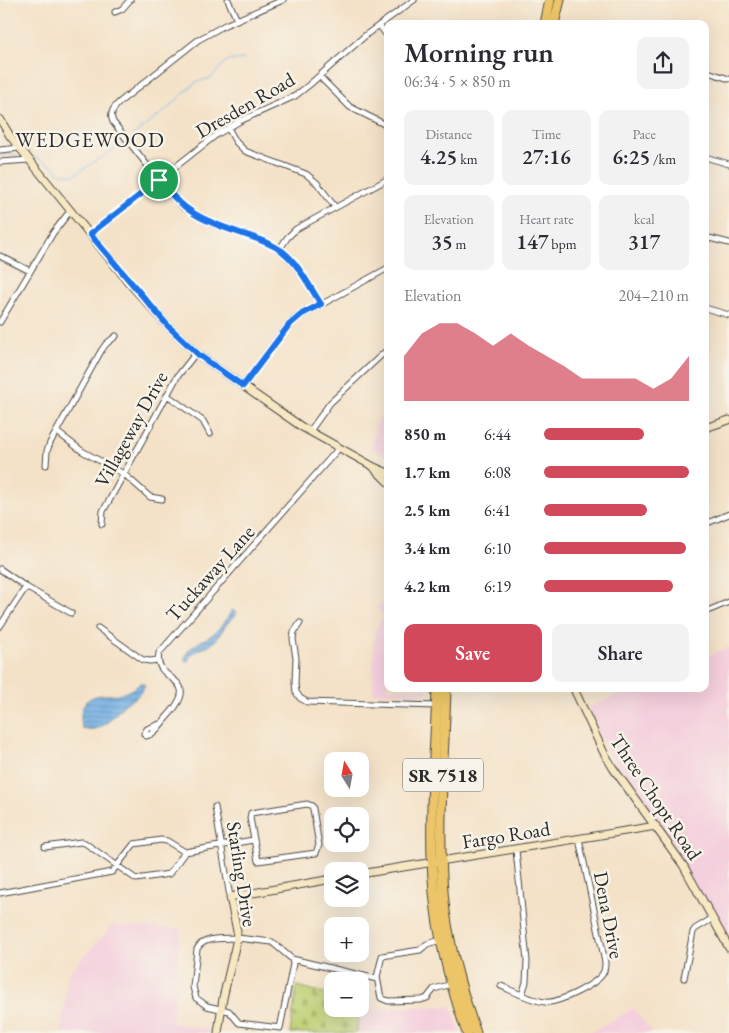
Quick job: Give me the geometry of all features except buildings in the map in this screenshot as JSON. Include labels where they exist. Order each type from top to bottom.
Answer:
[{"type":"highway","points":[[546,20],[550,0]]},
{"type":"highway","points":[[555,20],[560,0]]},
{"type":"highway","name":"SR 7518","points":[[438,692],[441,706],[437,862],[434,892],[441,940],[455,983],[467,1033]]},
{"type":"highway","name":"SR 7518","points":[[441,706],[445,692]]},
{"type":"highway","name":"SR 7518","points":[[437,862],[455,983],[476,1033]]},
{"type":"main road","points":[[0,120],[70,211],[168,326],[196,353],[310,431],[384,471]]},
{"type":"main road","points":[[709,427],[729,420]]},
{"type":"main road","points":[[374,467],[384,478]]},
{"type":"main road","name":"Three Chopt Road","points":[[575,692],[613,768],[683,865],[729,948]]},
{"type":"main road","name":"Fargo Road","points":[[369,873],[656,826]]},
{"type":"main road","points":[[230,897],[324,880]]},
{"type":"main road","name":"Starling Drive","points":[[218,1033],[221,1008],[236,950],[230,897]]},
{"type":"street","points":[[115,12],[122,9],[130,0]]},
{"type":"street","points":[[228,0],[238,20]]},
{"type":"street","points":[[283,0],[208,34],[190,45],[115,106],[111,114],[113,122],[184,208],[200,218],[262,241],[279,250],[295,265],[321,304]]},
{"type":"street","name":"Dresden Road","points":[[386,20],[414,0]]},
{"type":"street","name":"Dresden Road","points":[[90,234],[201,146],[228,128],[294,96],[384,21]]},
{"type":"street","points":[[379,25],[384,32]]},
{"type":"street","points":[[709,72],[729,79]]},
{"type":"street","points":[[319,76],[350,108],[384,124]]},
{"type":"street","points":[[228,128],[236,142],[245,150],[306,174],[317,183],[335,207]]},
{"type":"street","points":[[0,150],[20,148]]},
{"type":"street","points":[[709,158],[729,164]]},
{"type":"street","points":[[0,162],[29,160]]},
{"type":"street","points":[[279,250],[296,229],[384,181]]},
{"type":"street","points":[[0,322],[53,233],[70,211]]},
{"type":"street","points":[[709,239],[729,243]]},
{"type":"street","points":[[0,256],[30,271]]},
{"type":"street","points":[[243,386],[289,325],[302,314],[384,271]]},
{"type":"street","points":[[709,309],[729,315]]},
{"type":"street","points":[[46,465],[47,451],[57,432],[101,351],[116,336]]},
{"type":"street","name":"Villageway Drive","points":[[102,524],[103,511],[167,394],[184,366],[196,353]]},
{"type":"street","points":[[310,431],[330,403],[384,353]]},
{"type":"street","points":[[167,394],[203,421],[210,434]]},
{"type":"street","points":[[57,432],[82,451],[124,474],[145,494],[150,497],[162,498]]},
{"type":"street","name":"Tuckaway Lane","points":[[158,660],[160,651],[339,448]]},
{"type":"street","points":[[709,522],[729,514]]},
{"type":"street","points":[[0,569],[26,588],[71,613]]},
{"type":"street","points":[[0,626],[26,588]]},
{"type":"street","points":[[709,610],[729,602]]},
{"type":"street","points":[[300,623],[294,632],[293,639],[296,658],[295,684],[296,692],[300,698],[307,702],[441,706]]},
{"type":"street","points":[[98,628],[143,660],[158,660],[163,670],[180,686],[182,696],[178,705],[162,723]]},
{"type":"street","points":[[307,804],[312,806],[319,846],[316,853],[260,862],[257,859],[253,840],[250,818],[252,813],[307,804]]},
{"type":"street","name":"Starling Drive","points":[[215,807],[230,897]]},
{"type":"street","name":"Dena Drive","points":[[501,986],[546,1003],[557,1002],[598,979],[604,971],[605,962],[579,839]]},
{"type":"street","points":[[0,893],[112,872],[134,844],[162,840],[185,852],[253,840]]},
{"type":"street","points":[[45,847],[85,843],[136,879],[168,874],[185,852]]},
{"type":"street","points":[[516,850],[527,961],[526,982],[522,995]]},
{"type":"street","points":[[684,978],[693,932],[713,918]]},
{"type":"street","points":[[292,959],[293,964],[280,1028],[239,1023],[232,1012],[203,1004],[195,994],[193,987],[199,945],[205,941],[236,938],[272,942],[292,959],[377,979]]},
{"type":"street","points":[[441,940],[427,944],[423,949],[382,956],[377,979],[381,998],[388,1001],[425,999],[434,989],[455,983]]},
{"type":"shaded area","points":[[384,410],[384,455],[372,449],[375,427]]},
{"type":"shaded area","points":[[384,600],[384,616],[377,607]]},
{"type":"shaded area","points":[[384,616],[384,692],[426,693],[373,693],[374,631]]},
{"type":"shaded area","points":[[729,647],[729,948],[665,831],[625,778],[607,750],[587,708],[625,692],[709,692],[709,655]]},
{"type":"shaded area","points":[[113,925],[181,929],[172,1023],[211,1030],[211,1033],[61,1033],[68,974]]},
{"type":"shaded area","points":[[451,1006],[461,1033],[356,1033],[358,1017],[369,1017],[369,1009]]},
{"type":"shaded area","points":[[634,1008],[652,1033],[590,1033]]},
{"type":"green space","points":[[297,986],[324,993],[324,1017],[359,1017],[356,1033],[290,1033]]},
{"type":"water","points":[[232,610],[236,612],[236,615],[213,643],[195,652],[188,661],[185,661],[188,652],[199,642],[215,633]]},
{"type":"water","points":[[142,682],[145,686],[138,695],[125,704],[105,724],[94,729],[82,728],[81,716],[86,702],[101,695],[121,694],[133,689]]},
{"type":"waterway","points":[[132,136],[166,110],[196,82],[211,78],[226,61],[244,59]]},
{"type":"waterway","points":[[33,156],[55,167],[58,173],[74,175],[120,145]]},
{"type":"waterway","points":[[0,155],[16,154]]},
{"type":"district","name":"WEDGEWOOD","points":[[90,140]]},
{"type":"route","points":[[159,180],[184,208],[200,218],[262,241],[283,252],[292,260],[303,275],[321,304],[302,314],[284,330],[243,386],[200,356],[168,326],[131,285],[90,234],[159,180]]}]
